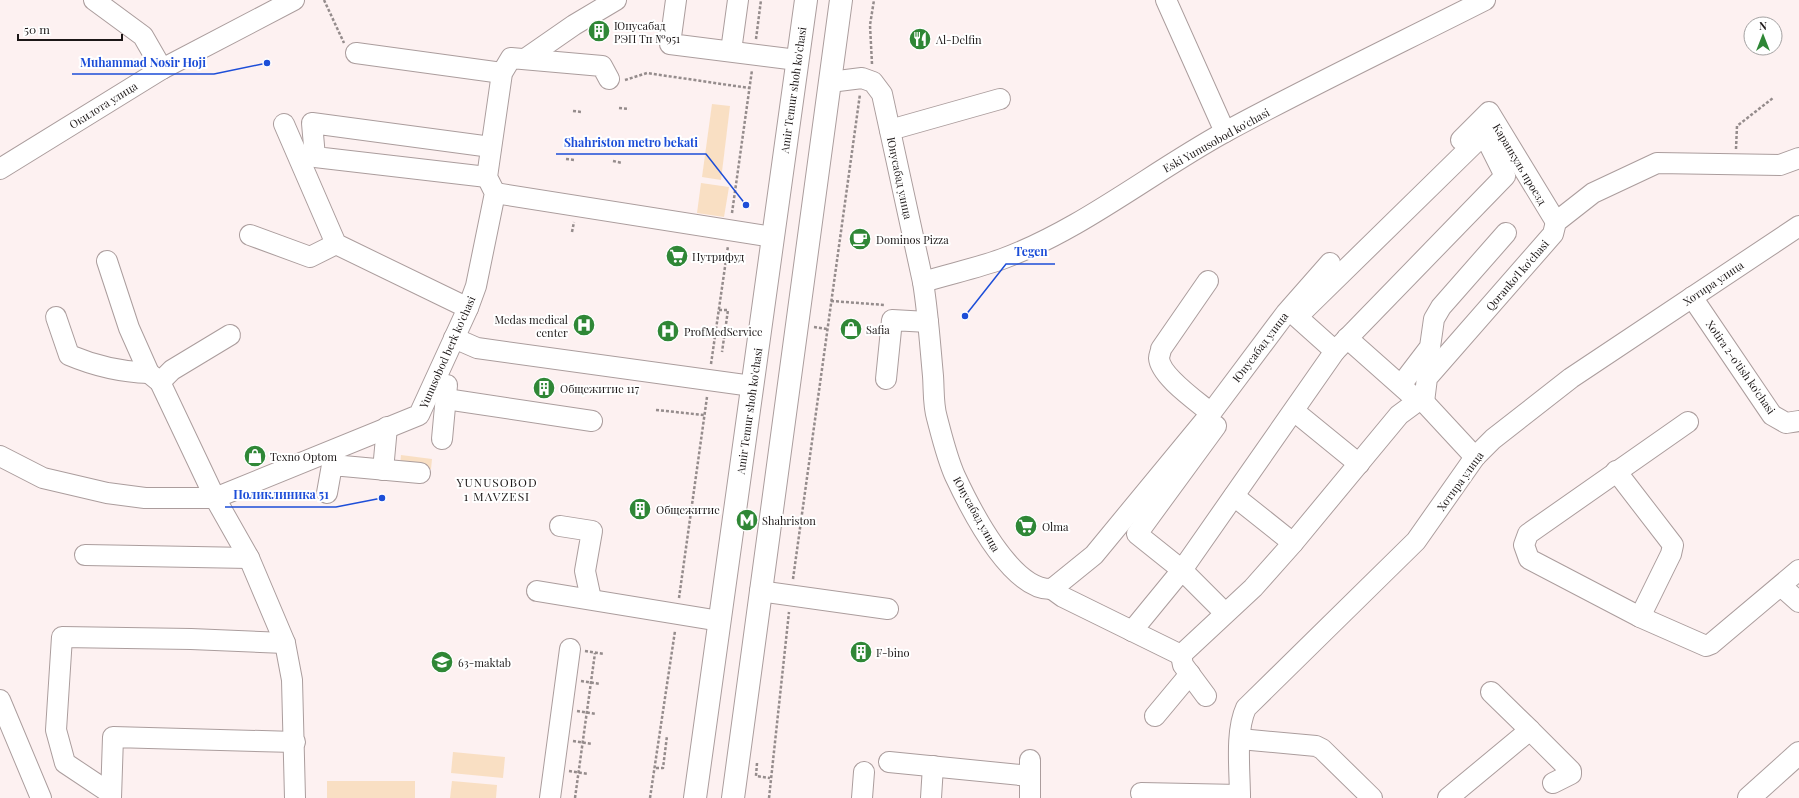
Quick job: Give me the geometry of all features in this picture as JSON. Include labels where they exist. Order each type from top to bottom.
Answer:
[{"type":"main road","name":"Amir Temur shoh ko'chasi","points":[[699,798],[720,621],[806,0]]},
{"type":"main road","points":[[733,798],[841,0]]},
{"type":"main road","points":[[1749,798],[1799,753]]},
{"type":"street","points":[[94,0],[143,36],[162,69]]},
{"type":"street","name":"Окилота улица","points":[[0,169],[162,69],[294,0]]},
{"type":"street","points":[[525,59],[574,25],[616,0]]},
{"type":"street","points":[[676,0],[670,44],[797,60]]},
{"type":"street","points":[[731,52],[738,0]]},
{"type":"street","points":[[1166,0],[1225,132]]},
{"type":"street","name":"Eski Yunusobod ko'chasi","points":[[923,282],[1002,259],[1050,237],[1138,186],[1178,159],[1225,132],[1485,0]]},
{"type":"street","points":[[356,53],[502,74],[511,58],[602,66],[616,80]]},
{"type":"street","name":"Yunusobod berk ko'chasi","points":[[215,498],[419,415],[468,308],[476,286],[491,185],[491,146],[502,74]]},
{"type":"street","points":[[830,82],[862,78]]},
{"type":"street","name":"Юнусабад улица","points":[[862,78],[873,82],[882,94],[923,282],[936,417],[955,475],[994,546],[1005,562],[1036,587],[1052,589],[1094,555],[1211,413],[1286,313],[1330,263]]},
{"type":"street","points":[[890,130],[1000,99]]},
{"type":"street","name":"Каранкуль проезд","points":[[1398,204],[1489,112],[1556,222]]},
{"type":"street","points":[[491,146],[312,123],[315,157],[491,185],[773,237]]},
{"type":"street","points":[[284,124],[336,244],[468,308]]},
{"type":"street","points":[[1132,632],[1182,570],[1341,344],[1505,176],[1484,134],[1297,317],[1137,534],[1182,570],[1225,613]]},
{"type":"street","name":"Qoranko'l ko'chasi","points":[[1421,401],[1427,378],[1553,234],[1556,222],[1593,193],[1657,163],[1780,165],[1799,158]]},
{"type":"street","name":"Хотира улица","points":[[1240,797],[1240,739],[1242,717],[1246,708],[1254,698],[1416,541],[1476,457],[1493,439],[1571,378],[1799,226]]},
{"type":"street","points":[[1401,385],[1430,347],[1434,319],[1441,307],[1506,233]]},
{"type":"street","points":[[250,235],[310,257],[336,244]]},
{"type":"street","points":[[107,262],[129,328],[215,498],[249,558],[285,643],[292,680],[295,742],[295,798]]},
{"type":"street","points":[[1208,281],[1161,349],[1159,358],[1162,367],[1174,381],[1211,413]]},
{"type":"street","name":"Xotira 2-o'tish ko'chasi","points":[[1692,297],[1772,415],[1786,423],[1799,421]]},
{"type":"street","points":[[56,317],[68,355],[98,366],[154,378],[172,370],[230,335]]},
{"type":"street","points":[[1297,317],[1341,344],[1401,385],[1421,401],[1476,457]]},
{"type":"street","points":[[886,379],[892,320],[928,322]]},
{"type":"street","points":[[454,338],[477,348],[752,386]]},
{"type":"street","points":[[441,366],[447,384],[442,439]]},
{"type":"street","points":[[446,399],[592,421]]},
{"type":"street","points":[[1181,655],[1254,588],[1399,415],[1421,401]]},
{"type":"street","points":[[1294,411],[1359,464]]},
{"type":"street","points":[[1688,422],[1528,534],[1524,545],[1529,559],[1640,617],[1706,646],[1711,644],[1799,570]]},
{"type":"street","points":[[384,470],[387,428]]},
{"type":"street","points":[[0,456],[43,478],[115,494],[145,498],[215,498]]},
{"type":"street","points":[[327,493],[332,465],[420,473]]},
{"type":"street","points":[[1616,471],[1673,545],[1671,554],[1640,617]]},
{"type":"street","points":[[1234,496],[1293,543]]},
{"type":"street","points":[[560,526],[592,531],[585,571],[591,600]]},
{"type":"street","points":[[85,555],[249,558]]},
{"type":"street","points":[[1781,586],[1799,602]]},
{"type":"street","points":[[1052,589],[1063,597],[1181,655]]},
{"type":"street","points":[[537,591],[720,621]]},
{"type":"street","points":[[760,591],[791,594],[888,609]]},
{"type":"street","points":[[110,795],[64,763],[56,730],[62,638],[191,639],[285,643]]},
{"type":"street","points":[[550,798],[570,649]]},
{"type":"street","points":[[1181,655],[1183,665],[1206,696]]},
{"type":"street","points":[[1155,716],[1190,674]]},
{"type":"street","points":[[1491,692],[1571,771],[1571,774],[1553,783]]},
{"type":"street","points":[[0,700],[40,798]]},
{"type":"street","points":[[1448,798],[1530,730]]},
{"type":"street","points":[[110,795],[113,737],[295,742]]},
{"type":"street","points":[[1240,739],[1316,746],[1322,748],[1372,798]]},
{"type":"street","points":[[889,762],[934,766],[1030,768],[1030,798]]},
{"type":"street","points":[[931,798],[934,766]]},
{"type":"street","points":[[862,798],[864,772]]},
{"type":"street","points":[[1141,793],[1240,797]]},
{"type":"path","points":[[324,0],[341,37]]},
{"type":"path","points":[[650,798],[656,768],[761,0]]},
{"type":"path","points":[[769,798],[791,594],[862,78],[872,67],[870,25],[874,0]]},
{"type":"path","points":[[616,80],[647,73],[749,88]]},
{"type":"path","points":[[1736,165],[1737,126],[1774,98]]},
{"type":"path","points":[[619,108],[629,109]]},
{"type":"path","points":[[573,111],[582,112]]},
{"type":"path","points":[[566,159],[575,160]]},
{"type":"path","points":[[613,161],[622,163]]},
{"type":"path","points":[[831,301],[890,306]]},
{"type":"path","points":[[719,310],[728,310],[722,352]]},
{"type":"path","points":[[814,327],[828,329]]},
{"type":"path","points":[[656,410],[704,415]]},
{"type":"path","points":[[575,798],[595,652]]},
{"type":"path","points":[[656,768],[663,768],[667,736]]},
{"type":"path","points":[[756,776],[770,778]]},
{"type":"shaded area","points":[[712,104],[730,106],[721,180],[702,177]]},
{"type":"shaded area","points":[[701,183],[729,187],[724,217],[697,213]]},
{"type":"shaded area","points":[[401,455],[432,459],[431,469],[400,465]]},
{"type":"shaded area","points":[[453,752],[505,757],[503,778],[451,773]]},
{"type":"shaded area","points":[[327,781],[415,781],[415,798],[327,798]]},
{"type":"shaded area","points":[[452,781],[497,785],[496,798],[450,798]]},
{"type":"place","name":"Юнусабад РЭП Тп №951","points":[[599,31]]},
{"type":"place","name":"Al-Delfin","points":[[920,39]]},
{"type":"place","name":"Muhammad Nosir Hoji","points":[[267,63]]},
{"type":"place","name":"Shahriston metro bekati","points":[[746,205]]},
{"type":"place","name":"Dominos Pizza","points":[[860,239]]},
{"type":"place","name":"Нутрифуд","points":[[677,256]]},
{"type":"place","name":"Tegen","points":[[965,316]]},
{"type":"place","name":"Medas medical center","points":[[584,325]]},
{"type":"place","name":"Safia","points":[[851,329]]},
{"type":"place","name":"ProfMedService","points":[[668,331]]},
{"type":"place","name":"Общежитие 117","points":[[544,388]]},
{"type":"place","name":"Texno Optom","points":[[255,456]]},
{"type":"place","name":"Поликлиника 51","points":[[382,498]]},
{"type":"place","name":"Общежитие","points":[[640,509]]},
{"type":"place","name":"Shahriston","points":[[747,520]]},
{"type":"place","name":"Olma","points":[[1026,526]]},
{"type":"place","name":"F-bino","points":[[861,652]]},
{"type":"place","name":"63-maktab","points":[[442,662]]},
{"type":"district","name":"YUNUSOBOD 1 MAVZESI","points":[[497,489]]}]
